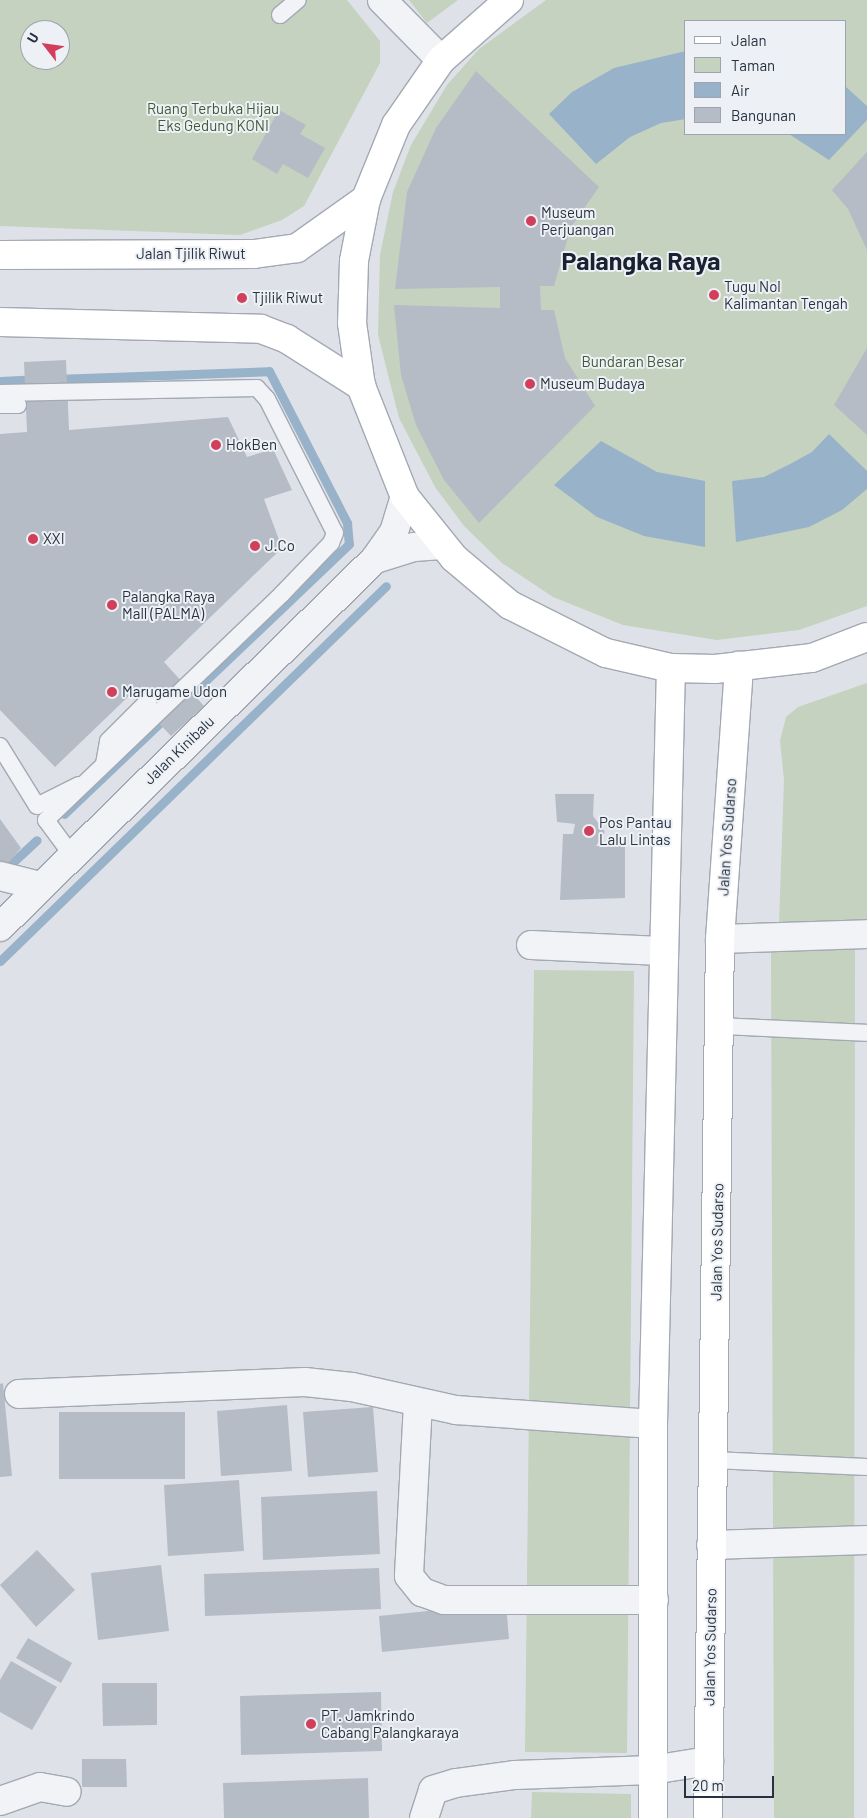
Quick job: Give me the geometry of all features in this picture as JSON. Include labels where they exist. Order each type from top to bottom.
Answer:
[{"type":"main road","points":[[509,0],[441,60],[396,125],[366,199],[354,261],[352,300],[361,386],[404,497],[442,545],[473,576],[536,622],[606,653],[671,668],[739,666],[812,658],[867,637]]},
{"type":"main road","name":"Jalan Tjilik Riwut","points":[[0,254],[254,254],[297,248],[366,199]]},
{"type":"main road","points":[[0,322],[261,329],[287,339],[361,386]]},
{"type":"main road","name":"Jalan Yos Sudarso","points":[[708,1818],[721,1026],[720,939],[739,666]]},
{"type":"main road","points":[[653,1818],[653,1424],[661,951],[671,668]]},
{"type":"street","points":[[382,0],[441,60]]},
{"type":"street","points":[[375,559],[394,532],[404,497]]},
{"type":"street","name":"Jalan Kinibalu","points":[[0,927],[71,854],[375,559],[414,547],[442,545]]},
{"type":"street","points":[[0,876],[40,886]]},
{"type":"street","points":[[720,939],[867,934]]},
{"type":"street","points":[[531,945],[661,951]]},
{"type":"street","points":[[19,1394],[305,1382],[352,1386],[418,1403],[524,1417],[653,1424]]},
{"type":"street","points":[[418,1403],[409,1576],[422,1592],[452,1601],[654,1600]]},
{"type":"street","points":[[711,1545],[867,1540]]},
{"type":"street","points":[[424,1818],[433,1790],[456,1783],[515,1775],[652,1770],[709,1761]]},
{"type":"street","points":[[0,1800],[40,1787],[67,1792]]},
{"type":"lane","points":[[280,15],[298,0]]},
{"type":"lane","points":[[0,393],[257,388],[267,399],[335,533],[331,543],[282,594],[46,820],[71,854]]},
{"type":"lane","points":[[0,405],[18,405]]},
{"type":"lane","points":[[104,764],[108,741],[148,700]]},
{"type":"lane","points":[[0,746],[37,806],[52,795],[86,782]]},
{"type":"lane","points":[[721,1026],[867,1033]]},
{"type":"lane","points":[[713,1460],[867,1468]]},
{"type":"green space","name":"Ruang Terbuka Hijau Eks Gedung KONI","points":[[0,0],[347,0],[380,41],[380,63],[304,206],[282,220],[240,235],[0,226]]},
{"type":"green space","points":[[409,0],[458,0],[427,23]]},
{"type":"green space","name":"Bundaran Besar","points":[[546,0],[867,0],[867,606],[799,630],[717,640],[623,625],[553,597],[502,563],[464,526],[435,487],[399,418],[378,335],[380,255],[393,192],[411,145],[447,85],[479,49]]},
{"type":"green space","points":[[867,683],[867,923],[779,924],[784,780],[780,741],[786,717],[798,707]]},
{"type":"green space","points":[[855,948],[854,1818],[774,1818],[771,951]]},
{"type":"green space","points":[[534,970],[634,971],[627,1753],[525,1752]]},
{"type":"green space","points":[[532,1792],[631,1794],[631,1818],[531,1818]]},
{"type":"water","points":[[684,51],[684,119],[661,123],[630,137],[596,164],[549,114],[572,92],[614,68]]},
{"type":"water","points":[[847,88],[867,106],[867,120],[829,160],[791,135],[847,135]]},
{"type":"water","points":[[829,434],[867,471],[867,489],[842,510],[809,527],[736,542],[732,481],[764,477],[812,452]]},
{"type":"water","points":[[601,441],[657,472],[705,481],[705,547],[644,536],[597,517],[554,485]]},
{"type":"building","points":[[476,71],[599,187],[571,227],[554,286],[540,286],[541,310],[554,310],[565,358],[595,406],[479,523],[444,480],[416,425],[401,375],[394,305],[500,308],[500,287],[395,289],[407,192],[436,128]]},
{"type":"building","points":[[279,110],[306,125],[300,134],[325,148],[308,178],[283,164],[277,174],[252,159]]},
{"type":"building","points":[[867,152],[867,250],[848,209],[832,190]]},
{"type":"building","points":[[867,348],[867,435],[834,405]]},
{"type":"building","name":"Palangka Raya Mall (PALMA)","points":[[66,360],[69,430],[228,417],[247,457],[273,449],[292,490],[264,499],[282,548],[164,662],[204,706],[171,736],[131,694],[55,767],[0,710],[0,434],[27,432],[24,362]]},
{"type":"building","points":[[555,794],[594,794],[593,816],[605,832],[596,846],[625,845],[625,898],[560,900],[563,834],[573,834],[575,824],[557,822]]},
{"type":"building","points":[[0,819],[21,848],[4,868],[0,868]]},
{"type":"building","points":[[3,1383],[12,1476],[0,1477],[0,1384]]},
{"type":"building","points":[[287,1405],[292,1471],[221,1476],[217,1411]]},
{"type":"building","points":[[373,1407],[378,1472],[308,1477],[303,1412]]},
{"type":"building","points":[[59,1412],[185,1412],[185,1479],[59,1479]]},
{"type":"building","points":[[239,1480],[244,1551],[168,1556],[164,1485]]},
{"type":"building","points":[[377,1491],[380,1554],[263,1560],[261,1497]]},
{"type":"building","points":[[37,1550],[75,1590],[36,1627],[0,1585]]},
{"type":"building","points":[[161,1565],[169,1631],[98,1640],[91,1573]]},
{"type":"building","points":[[379,1568],[381,1609],[205,1616],[204,1574]]},
{"type":"building","points":[[506,1603],[509,1639],[382,1652],[379,1616]]},
{"type":"building","points":[[28,1638],[72,1663],[61,1683],[16,1658]]},
{"type":"building","points":[[11,1661],[57,1687],[32,1730],[0,1712],[0,1680]]},
{"type":"building","points":[[102,1683],[157,1683],[157,1725],[103,1726]]},
{"type":"building","name":"PT. Jamkrindo Cabang Palangkaraya","points":[[381,1692],[382,1751],[241,1755],[240,1696]]},
{"type":"building","points":[[82,1759],[126,1759],[127,1787],[82,1787]]},
{"type":"building","points":[[368,1778],[369,1818],[224,1818],[223,1783]]},
{"type":"waterway","points":[[55,379],[269,371],[347,523],[349,544],[185,700]]},
{"type":"waterway","points":[[0,381],[35,379]]},
{"type":"waterway","points":[[0,961],[386,586]]},
{"type":"waterway","points":[[64,814],[168,715]]},
{"type":"waterway","points":[[11,864],[37,840]]},
{"type":"place","name":"Museum Perjuangan","points":[[531,221]]},
{"type":"place","name":"Tugu Nol Kalimantan Tengah","points":[[714,295]]},
{"type":"place","name":"Tjilik Riwut","points":[[242,298]]},
{"type":"place","name":"Museum Budaya","points":[[530,384]]},
{"type":"place","name":"HokBen","points":[[216,445]]},
{"type":"place","name":"XXI","points":[[33,539]]},
{"type":"place","name":"J.Co","points":[[255,546]]},
{"type":"place","name":"Palangka Raya Mall (PALMA)","points":[[112,605]]},
{"type":"place","name":"Marugame Udon","points":[[112,692]]},
{"type":"place","name":"Pos Pantau Lalu Lintas","points":[[589,831]]},
{"type":"place","name":"PT. Jamkrindo Cabang Palangkaraya","points":[[311,1724]]},
{"type":"district","name":"Palangka Raya","points":[[641,260]]}]
